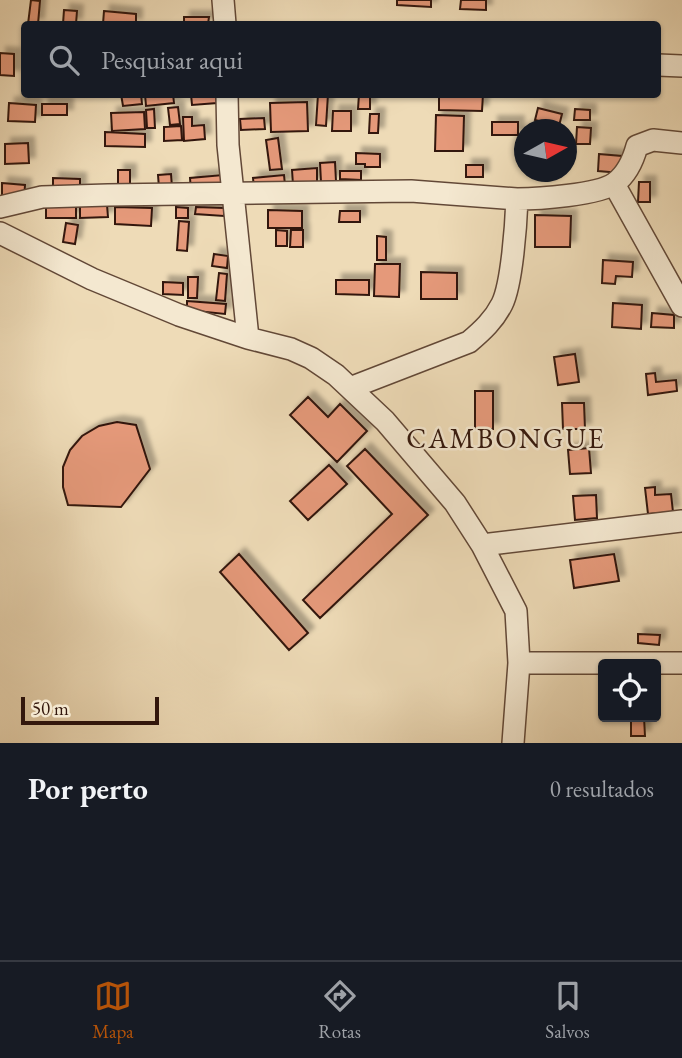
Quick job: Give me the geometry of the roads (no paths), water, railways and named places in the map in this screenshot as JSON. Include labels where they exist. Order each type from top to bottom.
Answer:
[{"type":"street","points":[[223,0],[225,21]]},
{"type":"street","points":[[661,65],[682,66]]},
{"type":"street","points":[[226,98],[232,194],[248,338]]},
{"type":"street","points":[[0,207],[42,197],[411,191],[517,199],[556,197],[614,184],[632,164],[637,146],[653,140],[682,143]]},
{"type":"street","points":[[614,184],[682,306]]},
{"type":"street","points":[[350,388],[469,342],[484,328],[504,301],[517,199]]},
{"type":"street","points":[[0,233],[92,279],[178,315],[292,349],[311,358],[350,388],[385,421],[455,503],[482,545],[516,611],[519,663],[513,743]]},
{"type":"street","points":[[482,545],[682,521]]},
{"type":"street","points":[[519,663],[682,663]]},
{"type":"district","name":"CAMBONGUE","points":[[506,438]]}]
